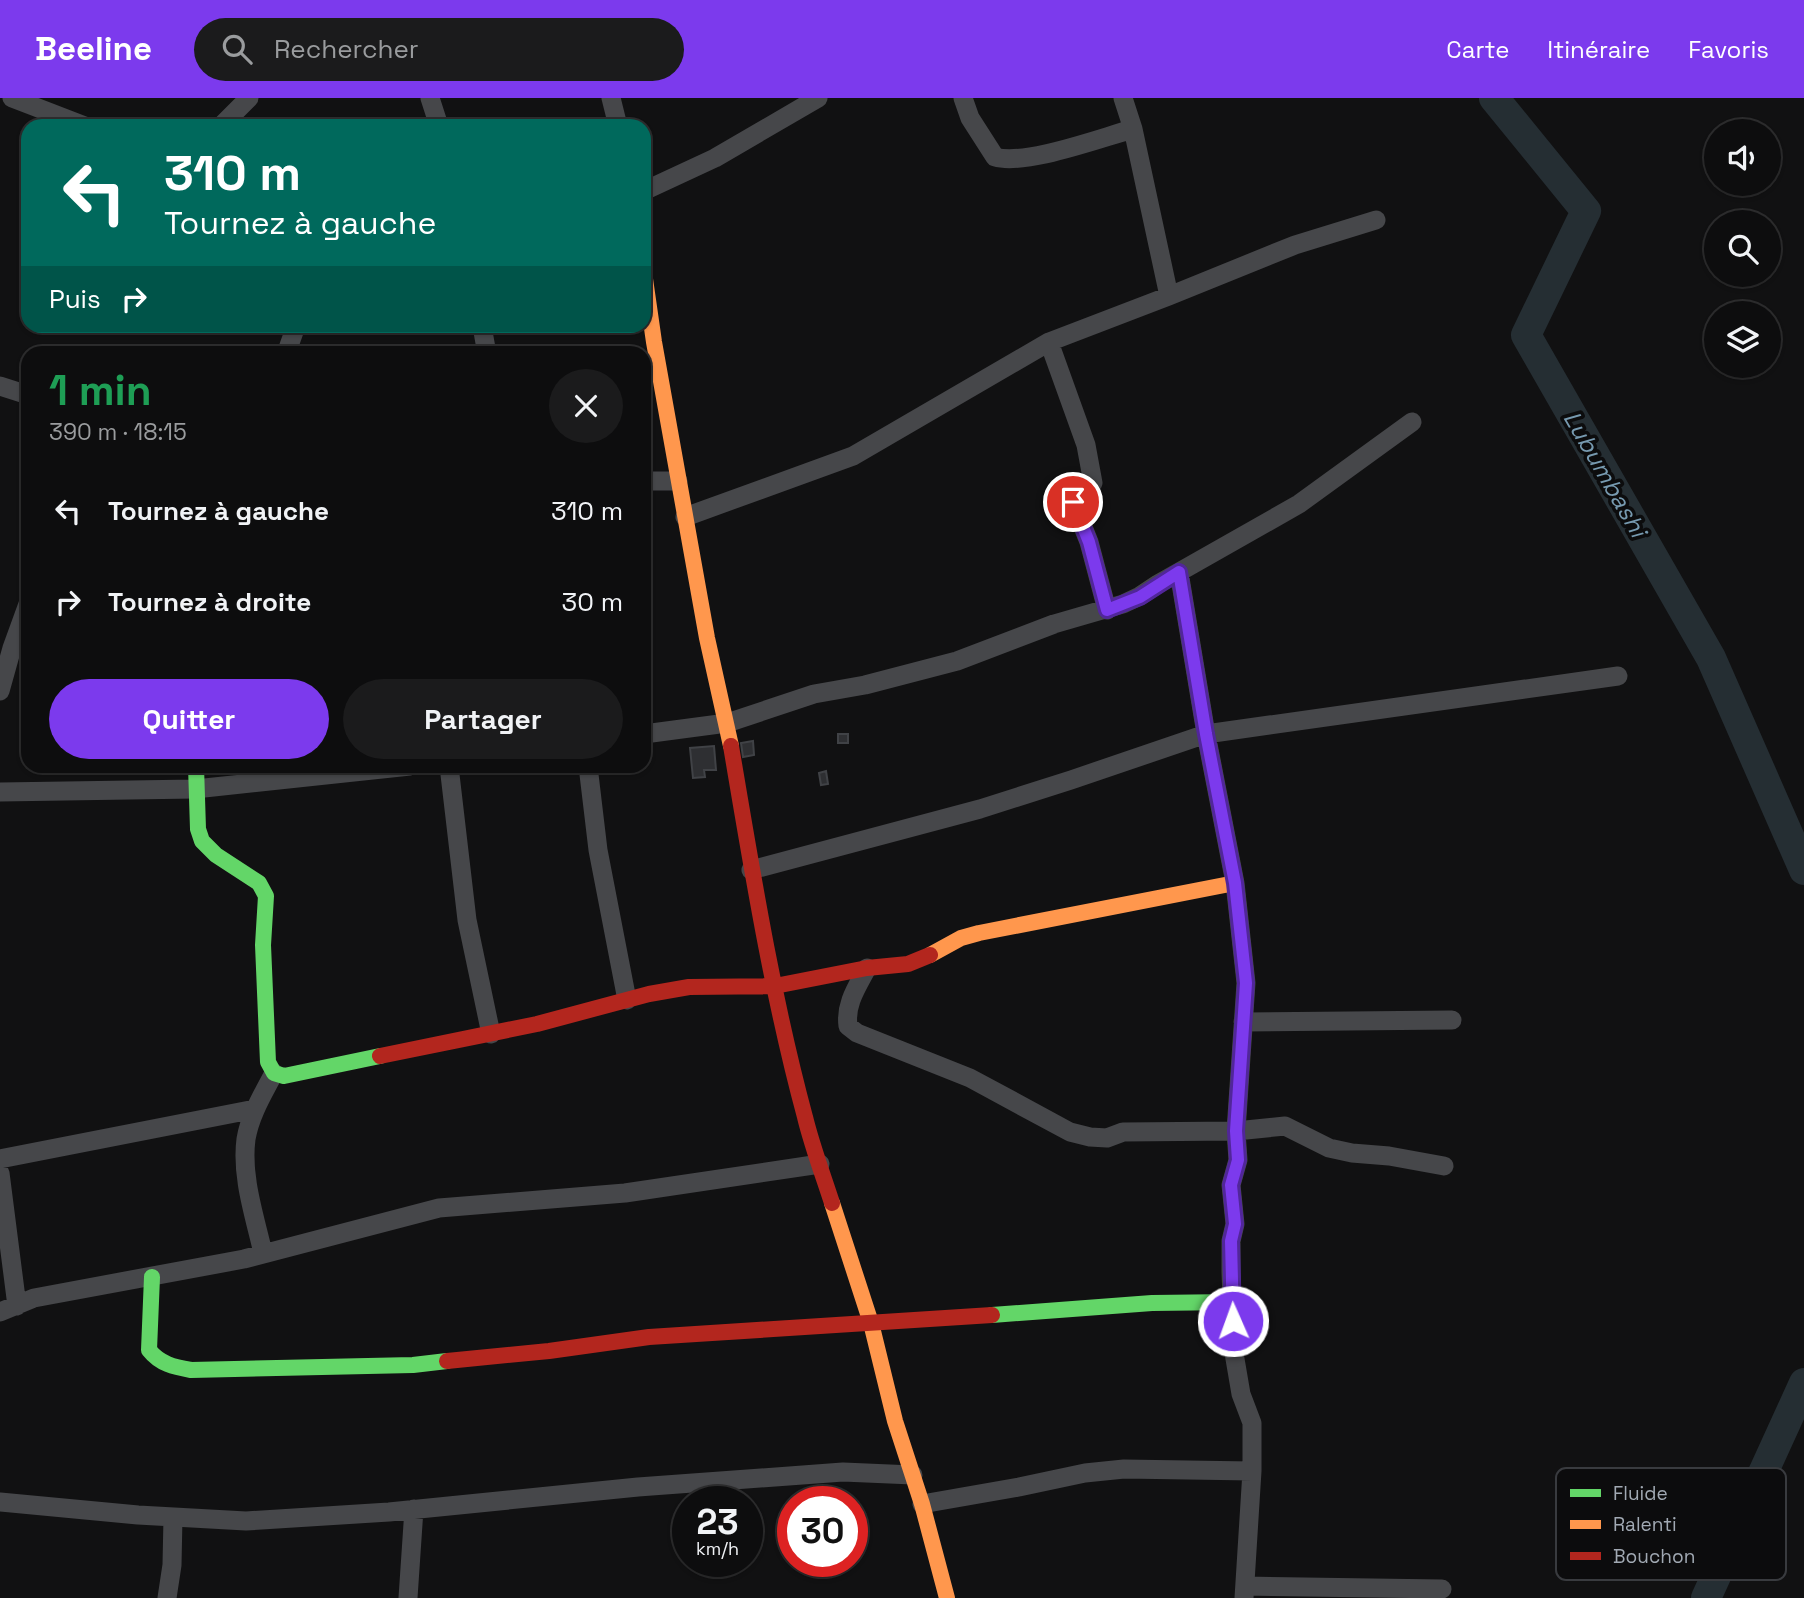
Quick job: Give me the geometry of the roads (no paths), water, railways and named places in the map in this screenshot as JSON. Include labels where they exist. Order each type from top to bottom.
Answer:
[{"type":"street","points":[[12,98],[67,119]]},
{"type":"street","points":[[228,119],[249,98]]},
{"type":"street","points":[[430,98],[437,119]]},
{"type":"street","points":[[611,98],[616,119]]},
{"type":"street","points":[[651,188],[715,158],[818,98]]},
{"type":"street","points":[[963,98],[970,118],[995,157],[1006,160],[1026,159],[1133,129]]},
{"type":"street","points":[[1123,98],[1133,129],[1169,296]]},
{"type":"street","points":[[685,517],[853,456],[1049,342],[1295,245],[1376,220]]},
{"type":"street","points":[[651,321],[707,638],[727,723],[751,870],[805,1119],[871,1323],[892,1408],[922,1504],[947,1598]]},
{"type":"street","points":[[1049,342],[1086,445],[1093,483],[1077,493],[1073,502],[1093,554],[1107,610]]},
{"type":"street","points":[[0,386],[21,393]]},
{"type":"street","points":[[651,733],[727,723],[814,694],[865,685],[957,661],[1054,624],[1107,610],[1140,597],[1299,504],[1412,422]]},
{"type":"street","points":[[651,481],[678,481]]},
{"type":"street","points":[[1179,572],[1206,734],[1235,883],[1246,983],[1236,1131],[1238,1160],[1231,1185],[1235,1224],[1231,1241],[1234,1353],[1241,1394],[1252,1423],[1245,1592],[1442,1590]]},
{"type":"street","points":[[0,691],[21,623]]},
{"type":"street","points":[[751,870],[980,808],[1206,734],[1618,676]]},
{"type":"street","points":[[196,773],[198,829],[202,841],[216,855],[259,883],[267,896],[263,945],[268,1062],[274,1073],[284,1076],[491,1034],[689,986],[775,986],[867,968],[908,964],[925,958],[961,938],[979,933],[1235,883]]},
{"type":"street","points":[[0,792],[195,789],[345,773]]},
{"type":"street","points":[[450,773],[467,920],[491,1034]]},
{"type":"street","points":[[589,773],[598,850],[627,1000]]},
{"type":"street","points":[[867,968],[850,1002],[848,1026],[857,1033],[970,1078],[1070,1132],[1107,1138],[1123,1132],[1236,1131],[1285,1126],[1329,1148],[1444,1166]]},
{"type":"street","points":[[1243,1022],[1452,1020]]},
{"type":"street","points":[[263,1253],[246,1179],[246,1139],[255,1109],[274,1073]]},
{"type":"street","points":[[0,1159],[255,1109]]},
{"type":"street","points":[[0,1172],[9,1309],[34,1298],[152,1277],[263,1253],[439,1208],[625,1193],[820,1164]]},
{"type":"street","points":[[152,1277],[149,1350],[156,1360],[191,1370],[413,1365],[549,1351],[649,1337],[1152,1303],[1233,1302]]},
{"type":"street","points":[[922,1504],[1085,1473],[1124,1469],[1252,1471]]},
{"type":"street","points":[[0,1502],[246,1521],[843,1472],[913,1475]]},
{"type":"street","points":[[408,1598],[414,1509]]},
{"type":"street","points":[[167,1598],[172,1565],[173,1517]]},
{"type":"waterway","name":"Lubumbashi","points":[[1494,98],[1586,211],[1526,335],[1711,658],[1804,870]]},
{"type":"waterway","name":"Lubumbashi","points":[[1765,1468],[1804,1383]]},
{"type":"waterway","name":"Lubumbashi","points":[[1706,1598],[1714,1580]]}]
